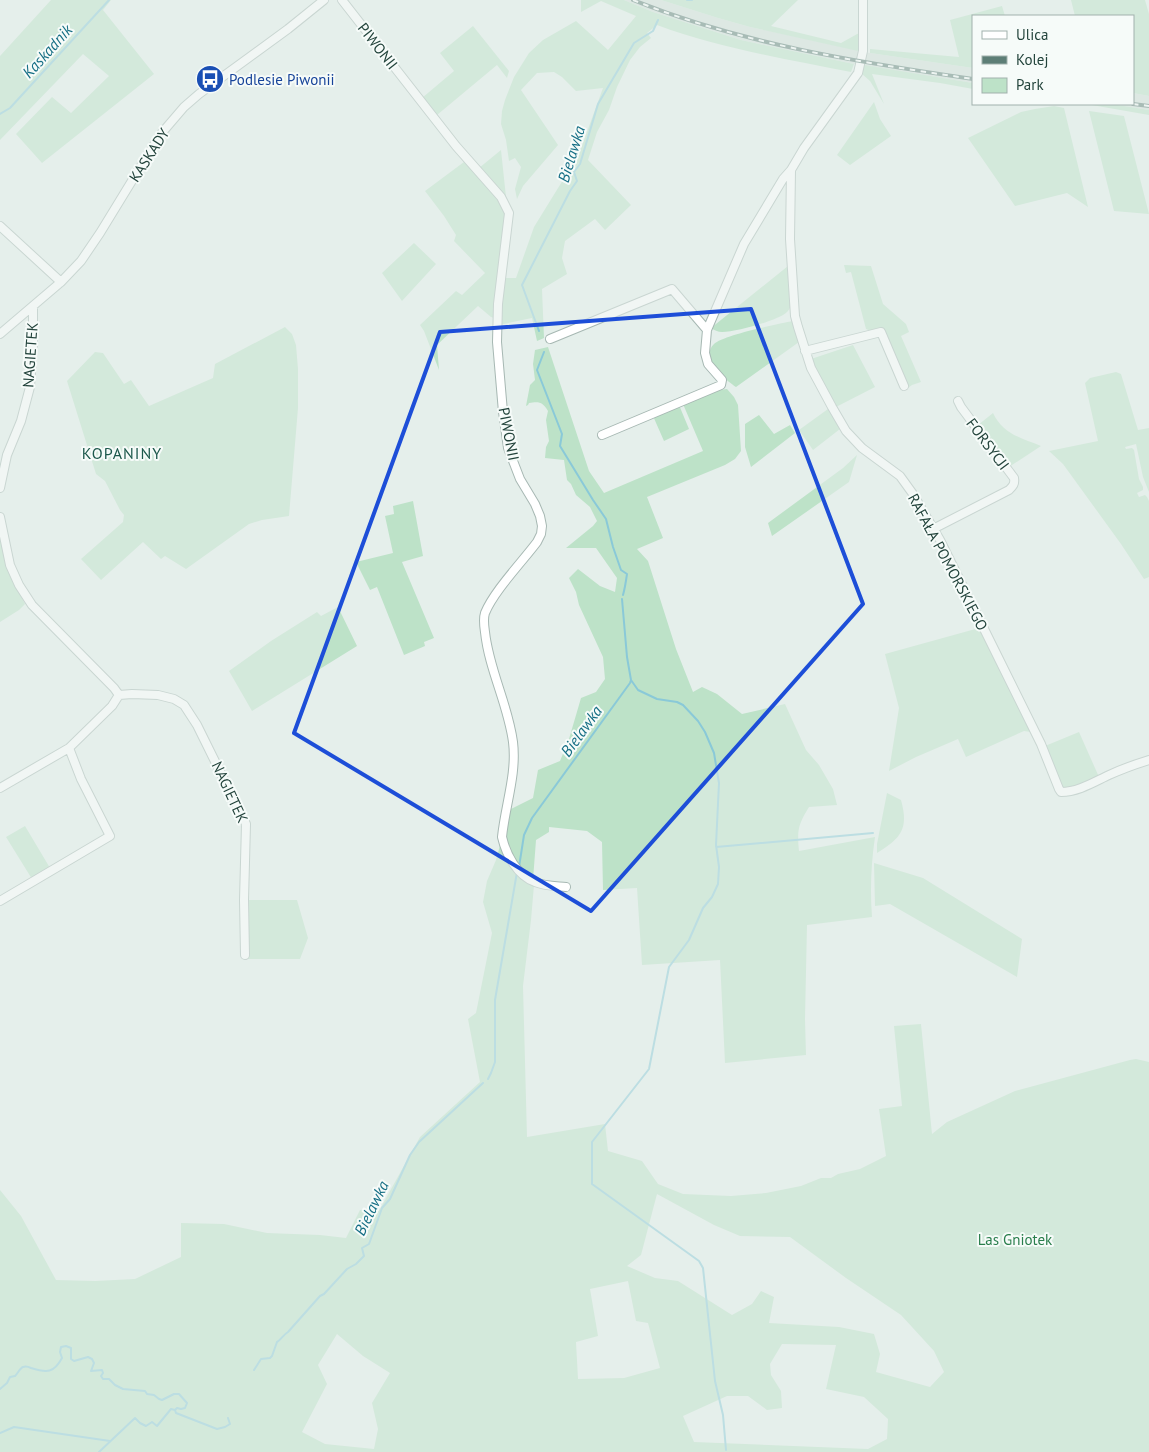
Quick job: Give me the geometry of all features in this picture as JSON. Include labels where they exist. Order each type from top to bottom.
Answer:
[{"type":"street","name":"KASKADY","points":[[0,334],[61,282],[75,267],[91,247],[160,135],[184,107],[324,0]]},
{"type":"street","name":"PIWONII","points":[[342,0],[456,146],[501,197],[509,213],[496,327],[503,412],[508,448],[520,479],[536,504],[542,526],[537,542],[493,599],[484,619],[486,645],[509,721],[513,744],[513,767],[502,837],[504,847],[510,859],[529,879],[566,887]]},
{"type":"street","name":"RAFAŁA POMORSKIEGO","points":[[602,435],[721,385],[722,380],[708,364],[705,353],[707,330],[744,244],[783,179],[858,73],[863,51],[863,0]]},
{"type":"street","name":"RAFAŁA POMORSKIEGO","points":[[791,170],[790,239],[795,316],[811,368],[846,431],[862,448],[900,476],[913,494],[933,529],[1041,744],[1059,789],[1061,792],[1066,792],[1089,785],[1149,760]]},
{"type":"street","points":[[0,226],[61,282]]},
{"type":"street","points":[[550,340],[672,289],[707,330]]},
{"type":"street","name":"NAGIETEK","points":[[0,488],[7,455],[21,421],[30,386],[33,307]]},
{"type":"street","points":[[806,351],[881,332],[904,386]]},
{"type":"street","name":"FORSYCJI","points":[[933,529],[1009,490],[1014,486],[1015,482],[958,401]]},
{"type":"street","points":[[0,518],[10,565],[19,585],[32,605],[119,695],[112,706],[69,748],[0,788]]},
{"type":"street","name":"NAGIETEK","points":[[119,695],[158,695],[174,699],[184,705],[197,725],[242,815],[246,824],[245,955]]},
{"type":"street","points":[[0,901],[110,836],[84,785],[69,748]]},
{"type":"highlighted area","points":[[751,309],[863,604],[591,911],[294,733],[440,332]]},
{"type":"shaded area","points":[[624,0],[661,0],[750,27],[870,53],[972,68],[972,83],[854,64],[741,40],[653,12]]},
{"type":"shaded area","points":[[1134,93],[1149,96],[1149,110],[1118,105],[1134,105]]},
{"type":"green space","points":[[51,0],[111,0],[103,10],[154,74],[42,163],[16,134],[52,97],[71,113],[109,76],[83,54],[0,140],[0,56]]},
{"type":"green space","points":[[581,0],[624,0],[653,12],[741,40],[854,64],[851,72],[728,47],[657,25],[647,33],[651,38],[640,47],[630,60],[617,87],[609,110],[597,132],[588,160],[631,205],[605,230],[595,219],[565,241],[562,258],[567,274],[542,289],[544,338],[537,341],[532,318],[499,325],[504,278],[516,278],[534,227],[579,154],[603,88],[576,91],[554,72],[537,73],[521,90],[558,145],[523,186],[517,199],[515,189],[521,167],[515,158],[509,161],[506,140],[501,124],[502,111],[514,77],[529,53],[543,40],[576,21],[608,50],[636,16],[601,1],[581,12]]},
{"type":"green space","points":[[661,0],[798,0],[771,26],[841,43],[859,33],[860,48],[858,51],[750,27]]},
{"type":"green space","points":[[1071,0],[1145,0],[1149,14],[1149,96],[1134,93],[1134,15],[1075,15]]},
{"type":"green space","points":[[1002,6],[1005,15],[972,15],[972,68],[870,53],[870,49],[959,57],[950,20]]},
{"type":"green space","points":[[473,26],[509,71],[507,78],[497,65],[437,115],[422,98],[454,71],[440,53]]},
{"type":"green space","points":[[864,65],[972,83],[972,89],[872,74],[884,104],[861,70]]},
{"type":"green space","points":[[874,102],[880,119],[891,136],[850,165],[837,155]]},
{"type":"green space","points":[[1092,105],[1118,105],[1149,110],[1149,115]]},
{"type":"green space","points":[[1054,106],[1064,108],[1088,207],[1067,193],[1015,206],[968,138],[1021,112]]},
{"type":"green space","points":[[1089,111],[1124,116],[1149,214],[1114,211]]},
{"type":"green space","points":[[501,150],[506,197],[479,168]]},
{"type":"green space","points":[[464,162],[492,193],[502,206],[505,214],[494,318],[478,306],[437,345],[439,370],[420,325],[456,291],[462,295],[485,273],[454,241],[456,235],[425,191]]},
{"type":"green space","points":[[414,243],[436,264],[402,301],[382,273]]},
{"type":"green space","points":[[844,265],[871,266],[883,304],[906,324],[909,332],[901,336],[921,382],[908,388],[883,329],[871,331],[866,329],[851,272],[846,273]]},
{"type":"green space","points":[[788,266],[791,306],[786,313],[778,318],[728,332],[716,331],[711,328]]},
{"type":"green space","points":[[793,321],[799,342],[736,387],[721,374],[712,362],[710,350],[719,341],[751,330]]},
{"type":"green space","points":[[285,327],[292,334],[296,345],[298,369],[298,408],[289,516],[249,524],[186,569],[165,556],[161,559],[143,542],[101,580],[81,559],[123,522],[124,515],[105,481],[96,474],[67,381],[95,352],[103,353],[124,384],[131,380],[149,406],[213,378],[215,364]]},
{"type":"green space","points":[[853,345],[875,387],[836,407],[825,390],[811,359]]},
{"type":"green space","points":[[548,347],[589,471],[604,493],[703,451],[683,404],[712,391],[727,389],[738,405],[741,451],[735,459],[725,465],[647,497],[663,538],[637,549],[648,561],[676,649],[693,692],[702,687],[717,694],[742,714],[785,704],[806,750],[819,765],[833,789],[837,805],[809,807],[805,813],[799,828],[799,851],[875,837],[871,877],[872,917],[807,925],[806,1055],[725,1063],[720,960],[642,965],[637,888],[603,890],[602,842],[587,831],[549,827],[549,832],[536,840],[533,880],[505,847],[507,811],[533,798],[538,770],[560,761],[569,739],[581,698],[596,692],[605,679],[603,657],[569,578],[578,569],[600,586],[615,592],[617,578],[596,548],[566,548],[597,521],[590,507],[576,495],[567,480],[564,460],[545,458],[546,447],[549,441],[546,420],[548,411],[538,402],[529,403],[526,406],[530,385],[535,380],[533,364],[535,350]]},
{"type":"green space","points":[[1116,372],[1121,374],[1138,430],[1149,428],[1149,492],[1143,477],[1136,444],[1125,447],[1126,449],[1132,448],[1134,450],[1139,479],[1143,487],[1143,490],[1137,493],[1139,497],[1145,495],[1149,501],[1149,577],[1144,579],[1063,464],[1049,451],[1098,441],[1085,383],[1090,378]]},
{"type":"green space","points":[[679,405],[689,429],[664,441],[653,416]]},
{"type":"green space","points":[[828,409],[840,429],[813,450],[799,430]]},
{"type":"green space","points":[[993,413],[1007,431],[1041,446],[1009,467],[978,425]]},
{"type":"green space","points":[[759,415],[774,434],[790,425],[795,433],[751,467],[745,447],[745,424]]},
{"type":"green space","points":[[857,455],[849,482],[772,536],[768,523],[843,468]]},
{"type":"green space","points":[[413,501],[423,556],[402,562],[434,638],[424,642],[425,646],[404,655],[377,587],[370,590],[356,562],[393,553],[385,516],[394,514],[393,506]]},
{"type":"green space","points":[[0,539],[9,573],[25,604],[0,622]]},
{"type":"green space","points":[[338,607],[357,646],[252,711],[229,671],[271,641],[317,612],[321,616]]},
{"type":"green space","points":[[979,628],[1031,732],[1024,731],[966,757],[958,739],[889,771],[899,708],[885,654]]},
{"type":"green space","points":[[1079,732],[1099,777],[1090,783],[1065,789],[1061,786],[1045,746]]},
{"type":"green space","points":[[887,793],[901,800],[904,818],[903,826],[897,837],[877,853],[877,844]]},
{"type":"green space","points":[[25,826],[50,868],[32,879],[6,837]]},
{"type":"green space","name":"Las Gniotek","points":[[501,842],[534,885],[523,986],[527,1137],[605,1124],[608,1151],[642,1161],[658,1184],[683,1194],[731,1196],[766,1193],[801,1186],[821,1178],[831,1178],[838,1174],[860,1169],[886,1156],[879,1109],[902,1106],[894,1026],[921,1024],[932,1134],[947,1122],[1015,1091],[1130,1060],[1136,1059],[1149,1062],[1149,1452],[0,1452],[0,1190],[21,1216],[56,1280],[135,1279],[181,1257],[181,1223],[224,1224],[267,1233],[346,1238],[360,1210],[380,1209],[420,1137],[480,1082],[468,1019],[476,1013],[492,933],[483,902],[487,881]],"holes":[[[657,1194],[714,1225],[740,1236],[790,1237],[901,1315],[934,1351],[944,1372],[930,1387],[876,1372],[880,1354],[874,1334],[839,1327],[769,1323],[774,1297],[761,1291],[752,1304],[732,1315],[678,1281],[655,1278],[627,1266],[641,1255]],[[628,1281],[636,1321],[648,1323],[660,1368],[624,1378],[578,1379],[576,1342],[598,1336],[590,1289]],[[337,1334],[363,1356],[390,1373],[372,1403],[378,1429],[374,1449],[325,1444],[302,1432],[327,1384],[318,1365]],[[782,1344],[836,1345],[826,1389],[864,1397],[888,1419],[887,1439],[868,1449],[694,1442],[683,1416],[727,1396],[748,1396],[767,1410],[782,1408],[781,1391],[771,1375],[770,1364]]]},
{"type":"green space","points":[[874,863],[923,878],[1022,939],[1017,977],[890,904],[875,906]]},
{"type":"green space","points":[[249,900],[297,900],[308,938],[300,959],[248,959]]},
{"type":"waterway","name":"Kaskadnik","points":[[0,114],[10,108],[109,0]]},
{"type":"waterway","name":"Bielawka","points":[[687,0],[692,0]]},
{"type":"waterway","name":"Bielawka","points":[[539,331],[522,285],[570,191],[577,181],[574,172],[580,164],[598,104],[634,43],[653,31],[658,20]]},
{"type":"waterway","name":"Bielawka","points":[[544,352],[537,370],[562,434],[560,446],[606,519],[621,570],[627,574],[623,595]]},
{"type":"waterway","name":"Bielawka","points":[[519,867],[524,835],[532,818],[630,683],[622,599]]},
{"type":"waterway","points":[[631,680],[638,690],[657,699],[677,702],[683,705],[698,721],[714,753],[719,783],[716,845],[719,867],[718,884],[712,897],[703,908],[689,940],[669,967],[649,1069],[592,1142],[592,1184],[699,1261],[703,1268],[715,1381],[723,1415],[726,1450]]},
{"type":"waterway","points":[[716,847],[873,833]]},
{"type":"waterway","name":"Bielawka","points":[[488,1079],[495,1062],[495,1000],[517,872]]},
{"type":"waterway","name":"Bielawka","points":[[254,1370],[261,1359],[272,1356],[277,1342],[320,1296],[347,1269],[364,1256],[362,1248],[369,1244],[382,1208],[390,1199],[410,1155],[419,1142],[483,1083]]},
{"type":"waterway","name":"Bielawka","points":[[0,1389],[7,1383],[10,1377],[15,1376],[23,1367],[46,1371],[53,1369],[62,1358],[61,1347],[66,1346],[71,1348],[71,1359],[74,1361],[88,1357],[92,1359],[94,1363],[91,1371],[102,1370],[101,1376],[103,1379],[109,1379],[123,1389],[145,1391],[147,1394],[154,1395],[162,1400],[174,1394],[179,1394],[187,1403],[185,1408],[177,1408],[175,1410],[176,1413],[217,1429],[230,1424],[228,1418]]},
{"type":"waterway","points":[[99,1452],[135,1418],[146,1426],[152,1422],[157,1426],[171,1409],[175,1410]]},
{"type":"waterway","points":[[0,1433],[14,1427],[110,1441]]},
{"type":"railway","points":[[633,0],[716,29],[800,50],[886,66],[972,79]]},
{"type":"railway","points":[[1134,104],[1149,106]]},
{"type":"place","name":"Podlesie Piwonii","points":[[210,79]]},
{"type":"district","name":"KOPANINY","points":[[122,453]]}]
